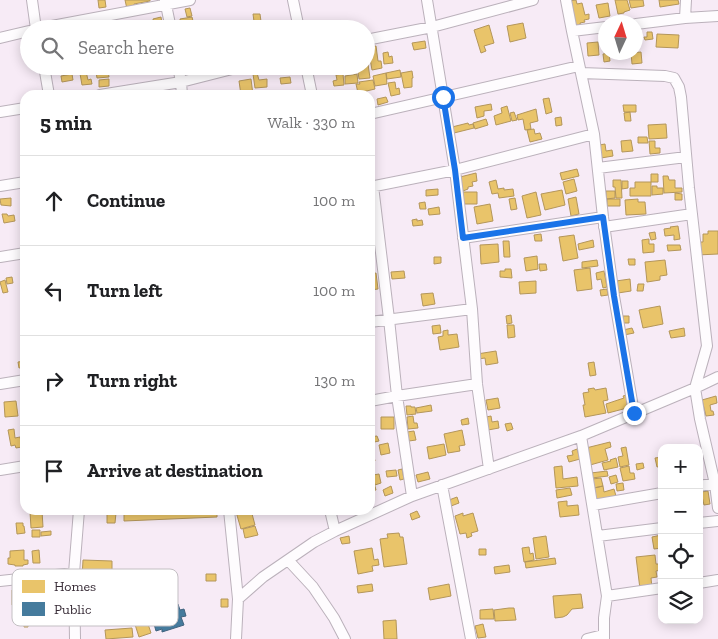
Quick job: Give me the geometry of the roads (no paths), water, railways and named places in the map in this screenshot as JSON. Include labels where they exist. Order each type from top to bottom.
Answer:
[{"type":"street","points":[[32,0],[35,20]]},
{"type":"street","points":[[79,20],[166,2],[190,0]]},
{"type":"street","points":[[293,0],[297,20]]},
{"type":"street","points":[[426,0],[455,170],[472,308],[476,384],[489,469]]},
{"type":"street","points":[[375,38],[432,27],[533,0]]},
{"type":"street","points":[[566,0],[594,134],[614,296],[634,413]]},
{"type":"street","points":[[685,18],[686,0]]},
{"type":"street","points":[[166,2],[169,20]]},
{"type":"street","points":[[643,23],[718,16]]},
{"type":"street","points":[[572,31],[598,28]]},
{"type":"street","points":[[0,38],[20,33]]},
{"type":"street","points":[[375,113],[580,69],[674,78],[681,97],[707,346],[695,388],[700,419],[717,484],[718,508]]},
{"type":"street","points":[[46,75],[48,90]]},
{"type":"street","points":[[180,75],[182,90]]},
{"type":"street","points":[[132,90],[182,82],[209,75]]},
{"type":"street","points":[[308,75],[311,90]]},
{"type":"street","points":[[0,112],[20,109]]},
{"type":"street","points":[[375,185],[455,170],[594,134]]},
{"type":"street","points":[[598,168],[686,157]]},
{"type":"street","points":[[0,186],[20,183]]},
{"type":"street","points":[[375,209],[397,396],[412,496]]},
{"type":"street","points":[[463,238],[692,214]]},
{"type":"street","points":[[0,257],[20,254]]},
{"type":"street","points":[[375,321],[472,308]]},
{"type":"street","points":[[375,513],[412,496],[581,436],[718,377]]},
{"type":"street","points":[[0,384],[20,381]]},
{"type":"street","points":[[375,400],[476,384]]},
{"type":"street","points":[[581,436],[607,596],[604,637],[587,639]]},
{"type":"street","points":[[0,470],[20,467]]},
{"type":"street","points":[[703,486],[717,484]]},
{"type":"street","points":[[442,485],[471,639]]},
{"type":"street","points":[[593,505],[658,494]]},
{"type":"street","points":[[74,569],[79,515]]},
{"type":"street","points":[[230,515],[238,598],[236,639]]},
{"type":"street","points":[[331,515],[334,531]]},
{"type":"street","points":[[238,598],[262,577],[314,542],[370,515]]},
{"type":"street","points":[[703,523],[718,521]]},
{"type":"street","points":[[598,536],[658,528]]},
{"type":"street","points":[[288,560],[313,587],[334,618],[345,639]]},
{"type":"street","points":[[703,582],[718,580]]},
{"type":"street","points":[[607,596],[658,589]]},
{"type":"street","points":[[74,626],[74,639]]}]
